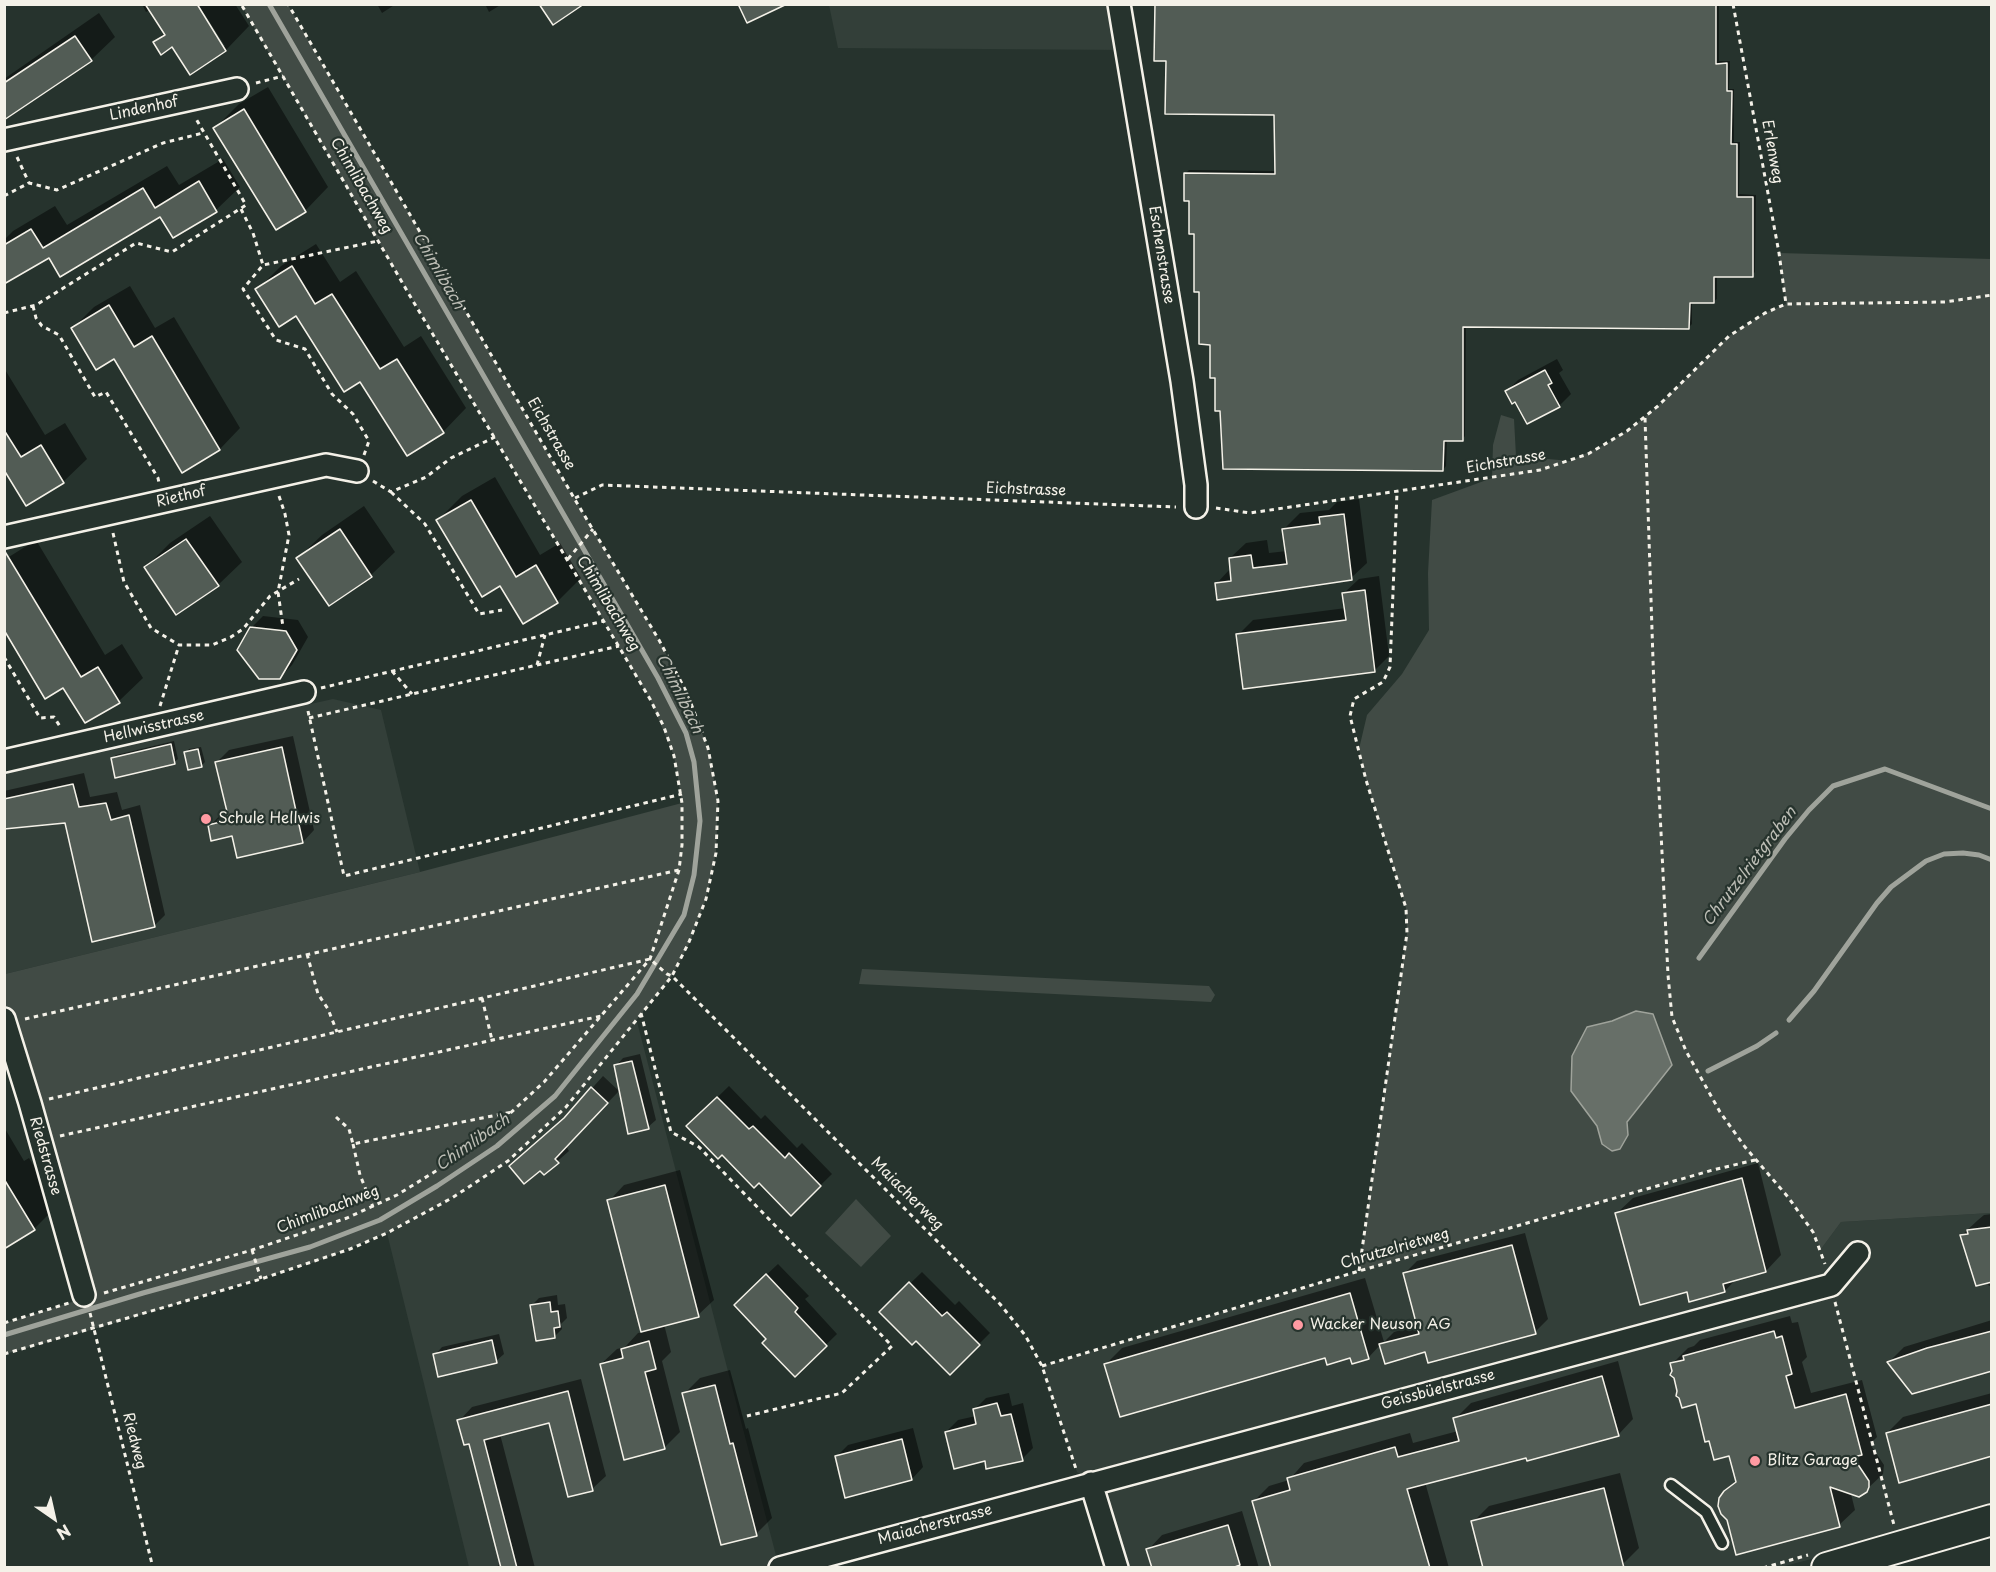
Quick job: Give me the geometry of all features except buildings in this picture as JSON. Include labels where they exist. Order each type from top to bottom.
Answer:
[{"type":"main road","points":[[1827,1568],[1992,1520]]},
{"type":"street","name":"Eschenstrasse","points":[[1119,4],[1182,381],[1196,485],[1196,507]]},
{"type":"street","name":"Lindenhof","points":[[7,140],[237,89]]},
{"type":"street","name":"Riethof","points":[[4,537],[326,465],[357,471]]},
{"type":"street","name":"Hellwisstrasse","points":[[4,762],[304,693]]},
{"type":"street","name":"Riedstrasse","points":[[5,1021],[86,1297]]},
{"type":"street","points":[[1831,1285],[1858,1253]]},
{"type":"street","name":"Geissbüelstrasse","points":[[1091,1483],[1831,1285]]},
{"type":"street","points":[[1091,1483],[1117,1568]]},
{"type":"street","name":"Maiacherstrasse","points":[[780,1568],[1091,1483]]},
{"type":"lane","points":[[1671,1485],[1706,1512],[1722,1543]]},
{"type":"path","name":"Chimlibachweg","points":[[4,1323],[329,1225],[398,1195],[444,1166],[480,1141],[543,1082],[651,959],[679,870],[682,845],[682,794],[674,756],[664,727],[650,699],[378,242],[241,4]]},
{"type":"path","name":"Eichstrasse","points":[[288,4],[574,498],[602,485],[1196,507],[1250,513],[1397,492],[1539,470],[1588,454],[1645,418],[1729,336],[1756,318],[1786,304],[1945,302],[1992,295]]},
{"type":"path","name":"Erlenweg","points":[[1733,4],[1779,253],[1786,304]]},
{"type":"path","points":[[237,89],[283,76]]},
{"type":"path","points":[[4,308],[7,313],[33,306],[136,243],[172,252],[246,205],[185,100]]},
{"type":"path","points":[[4,196],[29,183],[57,190],[163,143],[204,133]]},
{"type":"path","points":[[7,140],[29,183]]},
{"type":"path","points":[[241,208],[253,233],[263,265]]},
{"type":"path","points":[[378,242],[263,265],[243,289],[276,340],[305,349],[332,393],[353,414],[369,441],[357,471],[391,492],[425,524],[478,614],[502,610]]},
{"type":"path","points":[[33,306],[36,318],[42,326],[59,335],[96,397],[106,392],[158,478],[163,501]]},
{"type":"path","points":[[1645,418],[1655,700],[1672,1017],[1686,1051],[1720,1112],[1755,1160],[1788,1197],[1813,1232],[1821,1249],[1896,1531]]},
{"type":"path","points":[[391,492],[426,477],[451,458],[495,437]]},
{"type":"path","points":[[273,477],[289,535],[278,592],[283,627]]},
{"type":"path","points":[[1359,1271],[1407,933],[1406,908],[1366,780],[1350,716],[1354,699],[1383,682],[1390,667],[1397,492]]},
{"type":"path","points":[[4,1354],[94,1329],[328,1257],[387,1233],[452,1198],[508,1161],[566,1107],[672,976],[690,942],[706,899],[716,853],[718,801],[708,748],[687,693],[659,640],[574,498]]},
{"type":"path","points":[[110,513],[124,582],[151,628],[179,645],[212,645],[231,637],[243,628],[270,596],[299,579]]},
{"type":"path","points":[[568,559],[593,529]]},
{"type":"path","points":[[604,621],[304,693],[344,876],[682,794]]},
{"type":"path","points":[[537,665],[545,635]]},
{"type":"path","points":[[154,727],[179,645]]},
{"type":"path","points":[[309,718],[619,646]]},
{"type":"path","points":[[4,657],[40,718],[54,717],[71,746]]},
{"type":"path","points":[[392,671],[412,694]]},
{"type":"path","points":[[5,1021],[679,870]]},
{"type":"path","points":[[307,954],[318,994],[328,1009],[337,1032]]},
{"type":"path","points":[[30,1103],[651,959]]},
{"type":"path","name":"Maiacherweg","points":[[651,959],[672,976],[1000,1304],[1025,1335],[1042,1366],[1077,1472],[1091,1483]]},
{"type":"path","points":[[482,998],[492,1040]]},
{"type":"path","points":[[641,1013],[670,1131],[699,1147],[892,1346],[842,1393],[747,1416]]},
{"type":"path","points":[[41,1141],[601,1016]]},
{"type":"path","points":[[353,1144],[513,1112]]},
{"type":"path","points":[[336,1117],[349,1129],[360,1175],[373,1207]]},
{"type":"path","name":"Chrutzelrietweg","points":[[1042,1366],[1359,1271],[1755,1160]]},
{"type":"path","points":[[252,1250],[261,1279]]},
{"type":"path","name":"Riedweg","points":[[91,1319],[153,1568]]},
{"type":"shaded area","points":[[241,5],[288,5],[659,640],[686,693],[708,748],[718,801],[716,853],[706,899],[690,942],[672,976],[566,1107],[508,1161],[451,1198],[387,1233],[318,1261],[5,1354],[5,1323],[85,1298],[5,1019],[5,974],[420,872],[682,803],[674,756],[650,699]]},
{"type":"shaded area","points":[[829,5],[1119,5],[1128,50],[838,48]]},
{"type":"shaded area","points":[[1779,253],[1991,259],[1991,1213],[1841,1222],[1821,1249],[1813,1232],[1788,1197],[1755,1160],[1359,1271],[1407,933],[1406,908],[1366,780],[1359,749],[1367,715],[1402,674],[1429,630],[1428,573],[1432,500],[1492,478],[1493,445],[1501,415],[1514,419],[1516,456],[1570,461],[1627,431],[1658,406],[1729,336],[1765,313],[1786,304]],"holes":[[[1636,1011],[1649,1093],[1627,1122],[1628,1135],[1602,1144],[1597,1126],[1571,1091],[1587,1027],[1612,1021]]]},
{"type":"shaded area","name":"Schule Hellwis","points":[[333,699],[381,710],[420,872],[5,974],[5,772]]},
{"type":"shaded area","points":[[862,969],[1209,986],[1215,995],[1211,1002],[859,984]]},
{"type":"shaded area","points":[[1636,1011],[1653,1014],[1672,1065],[1627,1122],[1628,1135],[1620,1149],[1612,1151],[1602,1144],[1597,1126],[1571,1091],[1572,1056],[1587,1027],[1612,1021]]},
{"type":"shaded area","points":[[636,1018],[779,1567],[469,1567],[387,1233],[451,1198],[566,1107]]},
{"type":"shaded area","points":[[1755,1160],[1788,1197],[1813,1232],[1821,1249],[1841,1222],[1991,1213],[1991,1509],[1967,1518],[1781,1567],[1117,1567],[1091,1483],[1077,1472],[1042,1366],[1359,1271]]},
{"type":"shaded area","points":[[856,1199],[891,1236],[861,1267],[825,1233]]},
{"type":"waterway","name":"Chimlibach","points":[[4,1335],[143,1293],[310,1247],[380,1220],[437,1186],[497,1146],[555,1096],[637,994],[684,915],[694,875],[700,821],[694,762],[686,733],[658,678],[269,4]]},
{"type":"waterway","name":"Chrutzelrietgraben","points":[[1699,958],[1785,839],[1833,786],[1885,769],[1992,809]]},
{"type":"waterway","points":[[1789,1020],[1814,991],[1891,887],[1926,861],[1944,854],[1963,853],[1979,855],[1992,860]]},
{"type":"waterway","points":[[1708,1071],[1757,1046],[1776,1033]]},
{"type":"place","name":"Schule Hellwis","points":[[206,819]]},
{"type":"place","name":"Wacker Neuson AG","points":[[1298,1325]]},
{"type":"place","name":"Blitz Garage","points":[[1755,1461]]}]
